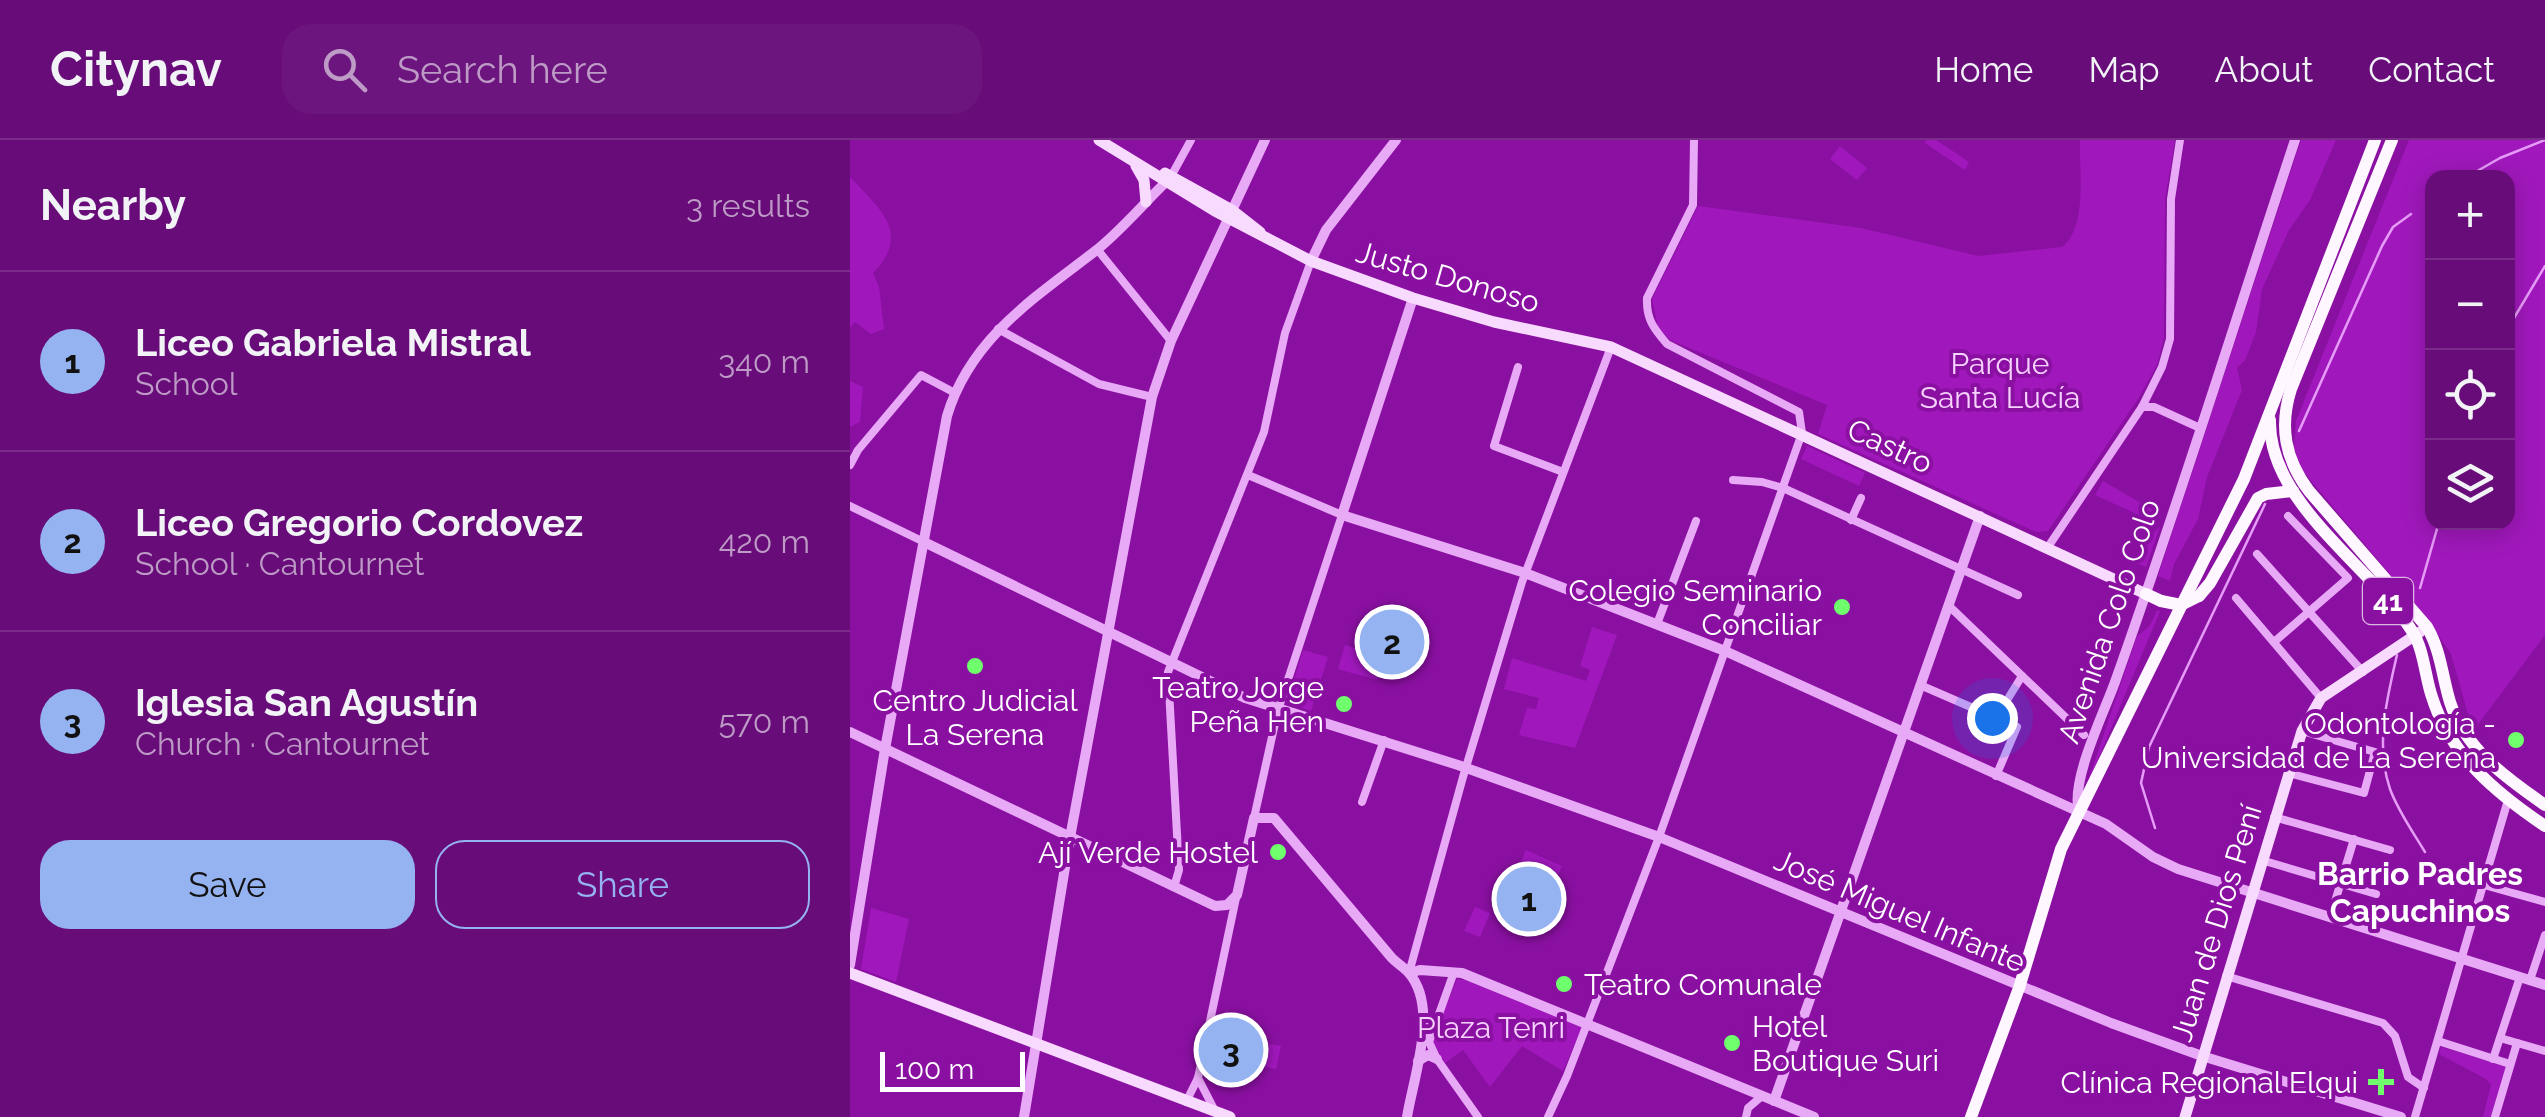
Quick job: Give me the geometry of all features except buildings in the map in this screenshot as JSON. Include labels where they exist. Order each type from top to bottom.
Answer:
[{"type":"main road","name":"Justo Donoso","points":[[1100,140],[1274,244],[1312,261],[1494,322],[1611,347]]},
{"type":"main road","name":"Justo Donoso","points":[[1110,140],[1169,179]]},
{"type":"main road","name":"41","points":[[2376,140],[2273,403],[2272,444],[2278,466],[2293,491],[2438,650],[2450,703],[2463,731],[2489,762],[2545,806]]},
{"type":"main road","name":"41","points":[[2392,140],[2291,389],[2285,417],[2287,449],[2304,484],[2421,632],[2444,727],[2472,767],[2508,800],[2545,826]]},
{"type":"main road","points":[[1126,157],[1141,174],[1146,202]]},
{"type":"main road","name":"Castro","points":[[1611,347],[2146,594]]},
{"type":"main road","points":[[2079,813],[2244,479],[2273,403]]},
{"type":"main road","points":[[2229,546],[2244,479]]},
{"type":"main road","points":[[2146,594],[2181,605],[2199,596],[2210,584],[2258,498],[2293,491]]},
{"type":"main road","name":"Juan de Dios Pení","points":[[2185,1117],[2302,731],[2322,698],[2421,632]]},
{"type":"main road","name":"Avenida Colo Colo","points":[[1971,1117],[2019,988],[2061,849],[2079,813]]},
{"type":"main road","points":[[850,973],[1215,1115],[1230,1117]]},
{"type":"street","points":[[850,966],[885,749],[947,416],[955,393],[998,329],[1034,295],[1098,249],[1146,202],[1169,179],[1191,140]]},
{"type":"street","points":[[1024,1117],[1070,837],[1152,397],[1171,341],[1265,140]]},
{"type":"street","points":[[1174,888],[1179,870],[1167,680],[1171,664],[1269,418],[1284,332],[1312,261],[1326,230],[1396,140]]},
{"type":"street","points":[[1548,1117],[1659,837],[1802,433],[1799,412],[1667,344],[1646,313],[1647,298],[1693,205],[1694,140]]},
{"type":"street","points":[[2048,548],[2142,407],[2162,367],[2170,339],[2171,200],[2180,140]]},
{"type":"street","name":"Avenida Colo Colo","points":[[2079,813],[2078,792],[2296,140]]},
{"type":"street","points":[[1098,249],[1171,341]]},
{"type":"street","points":[[1186,1102],[1198,1078],[1278,710],[1413,298]]},
{"type":"street","points":[[998,329],[1093,382],[1152,397]]},
{"type":"street","points":[[1409,973],[1525,573],[1611,347]]},
{"type":"street","points":[[1518,367],[1494,446],[1563,472]]},
{"type":"street","points":[[850,465],[920,374],[955,393]]},
{"type":"street","points":[[2142,407],[2154,407],[2200,428]]},
{"type":"street","points":[[1248,475],[1342,515],[1525,573],[1725,651],[2112,828],[2169,866],[2545,985]]},
{"type":"street","points":[[1733,480],[1782,488],[2018,595]]},
{"type":"street","points":[[1851,520],[1862,498]]},
{"type":"street","name":"José Miguel Infante","points":[[850,506],[1171,664],[1278,710],[1384,740],[1659,837],[2019,988],[2202,1056],[2401,1117]]},
{"type":"street","points":[[1774,1101],[1980,516]]},
{"type":"street","points":[[2274,642],[2348,578],[2288,516]]},
{"type":"street","points":[[1657,624],[1696,521]]},
{"type":"street","points":[[2257,554],[2363,672]]},
{"type":"street","points":[[2236,598],[2322,698]]},
{"type":"street","points":[[1948,605],[2084,736]]},
{"type":"street","points":[[1996,718],[2022,676]]},
{"type":"street","points":[[1919,684],[2017,727],[1996,776]]},
{"type":"street","points":[[2288,773],[2364,793],[2375,752],[2302,731]]},
{"type":"street","points":[[850,732],[1215,906],[1227,905],[1237,895]]},
{"type":"street","points":[[1362,802],[1384,740]]},
{"type":"street","points":[[2415,1117],[2508,800]]},
{"type":"street","points":[[1254,818],[1269,816],[1279,822],[1391,957],[1409,973],[1425,1008],[1407,1117]]},
{"type":"street","points":[[2274,817],[2390,850]]},
{"type":"street","points":[[2330,918],[2354,839]]},
{"type":"street","points":[[2268,862],[2376,894]]},
{"type":"street","points":[[2484,885],[2545,902]]},
{"type":"street","points":[[2493,1059],[2545,935]]},
{"type":"street","points":[[1409,973],[1454,972],[1814,1117]]},
{"type":"street","points":[[1454,972],[1430,1035],[1437,1059],[1478,1117]]},
{"type":"street","points":[[2226,976],[2383,1024],[2395,1036],[2408,1078],[2424,1088]]},
{"type":"street","points":[[2500,1038],[2545,1051]]},
{"type":"street","points":[[2438,1041],[2510,1064]]},
{"type":"street","points":[[2495,1117],[2517,1043]]},
{"type":"street","points":[[1417,1061],[1428,1055],[1437,1059]]},
{"type":"street","points":[[1198,1078],[1215,1115]]},
{"type":"street","points":[[1746,1117],[1748,1108],[1762,1096]]},
{"type":"green space","points":[[1936,140],[1969,162],[1965,170],[1925,143]]},
{"type":"green space","name":"Parque Santa Lucía","points":[[2080,140],[2175,140],[2165,199],[2164,338],[2157,365],[2138,399],[2048,531],[2036,532],[1818,434],[1827,405],[1670,340],[1658,327],[1652,299],[1698,206],[1861,228],[1978,256],[2062,247],[2076,226],[2079,212]]},
{"type":"green space","points":[[2301,140],[2336,140],[2310,200],[2289,230],[2262,289],[2256,332],[2245,360],[2237,368],[2242,390],[2207,477],[2198,519],[2174,564],[2170,581],[2158,576]]},
{"type":"green space","points":[[2409,140],[2545,140],[2545,635],[2476,727],[2468,714],[2451,654],[2427,618],[2301,469],[2294,447],[2296,421]]},
{"type":"green space","points":[[1840,146],[1867,168],[1857,180],[1830,159]]},
{"type":"green space","points":[[850,177],[881,211],[891,233],[890,246],[873,273],[879,287],[884,329],[871,334],[855,322],[850,327]]},
{"type":"green space","points":[[850,381],[863,387],[860,422],[850,427]]},
{"type":"green space","points":[[1807,446],[1865,473],[1859,486],[1801,459]]},
{"type":"green space","points":[[2103,481],[2158,513],[2154,522],[2095,495]]},
{"type":"green space","points":[[2160,527],[2146,567],[2132,561],[2147,538]]},
{"type":"green space","points":[[2157,611],[2084,793],[2137,636],[2149,627]]},
{"type":"green space","points":[[1592,627],[1617,635],[1575,748],[1519,735],[1527,708],[1536,709],[1539,698],[1504,689],[1512,658],[1586,681],[1590,670],[1580,666]]},
{"type":"green space","points":[[1345,645],[1385,657],[1377,680],[1338,669]]},
{"type":"green space","points":[[1303,650],[1328,657],[1311,711],[1287,703]]},
{"type":"green space","points":[[1526,850],[1562,866],[1552,887],[1517,870]]},
{"type":"green space","points":[[1475,907],[1490,913],[1480,937],[1464,931]]},
{"type":"green space","points":[[871,908],[909,919],[896,982],[861,969]]},
{"type":"green space","name":"Plaza Tenri","points":[[1457,979],[1471,981],[1582,1027],[1563,1071],[1522,1046],[1490,1087],[1463,1050],[1445,1063],[1432,1040]]},
{"type":"green space","points":[[1253,1041],[1281,1046],[1276,1069],[1248,1064]]},
{"type":"green space","points":[[2441,1047],[2507,1067],[2492,1117],[2483,1117],[2491,1085],[2439,1054]]},
{"type":"waterway","points":[[2479,170],[2545,140]]},
{"type":"waterway","points":[[2299,431],[2382,246],[2393,227],[2411,214]]},
{"type":"waterway","points":[[2515,316],[2545,266]]},
{"type":"waterway","points":[[2155,828],[2141,783],[2149,747],[2265,504]]},
{"type":"waterway","points":[[2420,588],[2437,530]]},
{"type":"waterway","points":[[2397,655],[2384,722],[2383,756],[2390,789],[2425,852]]},
{"type":"place","name":"Colegio Seminario Conciliar","points":[[1842,607]]},
{"type":"place","name":"Liceo Gregorio Cordovez","points":[[1392,642]]},
{"type":"place","name":"Centro Judicial La Serena","points":[[975,666]]},
{"type":"place","name":"Teatro Jorge Peña Hen","points":[[1344,704]]},
{"type":"place","name":"Odontología - Universidad de La Serena","points":[[2516,740]]},
{"type":"place","name":"Ají Verde Hostel","points":[[1278,852]]},
{"type":"place","name":"Liceo Gabriela Mistral","points":[[1529,899]]},
{"type":"place","name":"Teatro Comunale","points":[[1564,984]]},
{"type":"place","name":"Hotel Boutique Suri","points":[[1732,1043]]},
{"type":"place","name":"Iglesia San Agustín","points":[[1231,1050]]},
{"type":"place","name":"Clínica Regional Elqui","points":[[2381,1082]]},
{"type":"district","name":"Barrio Padres Capuchinos","points":[[2420,892]]}]
